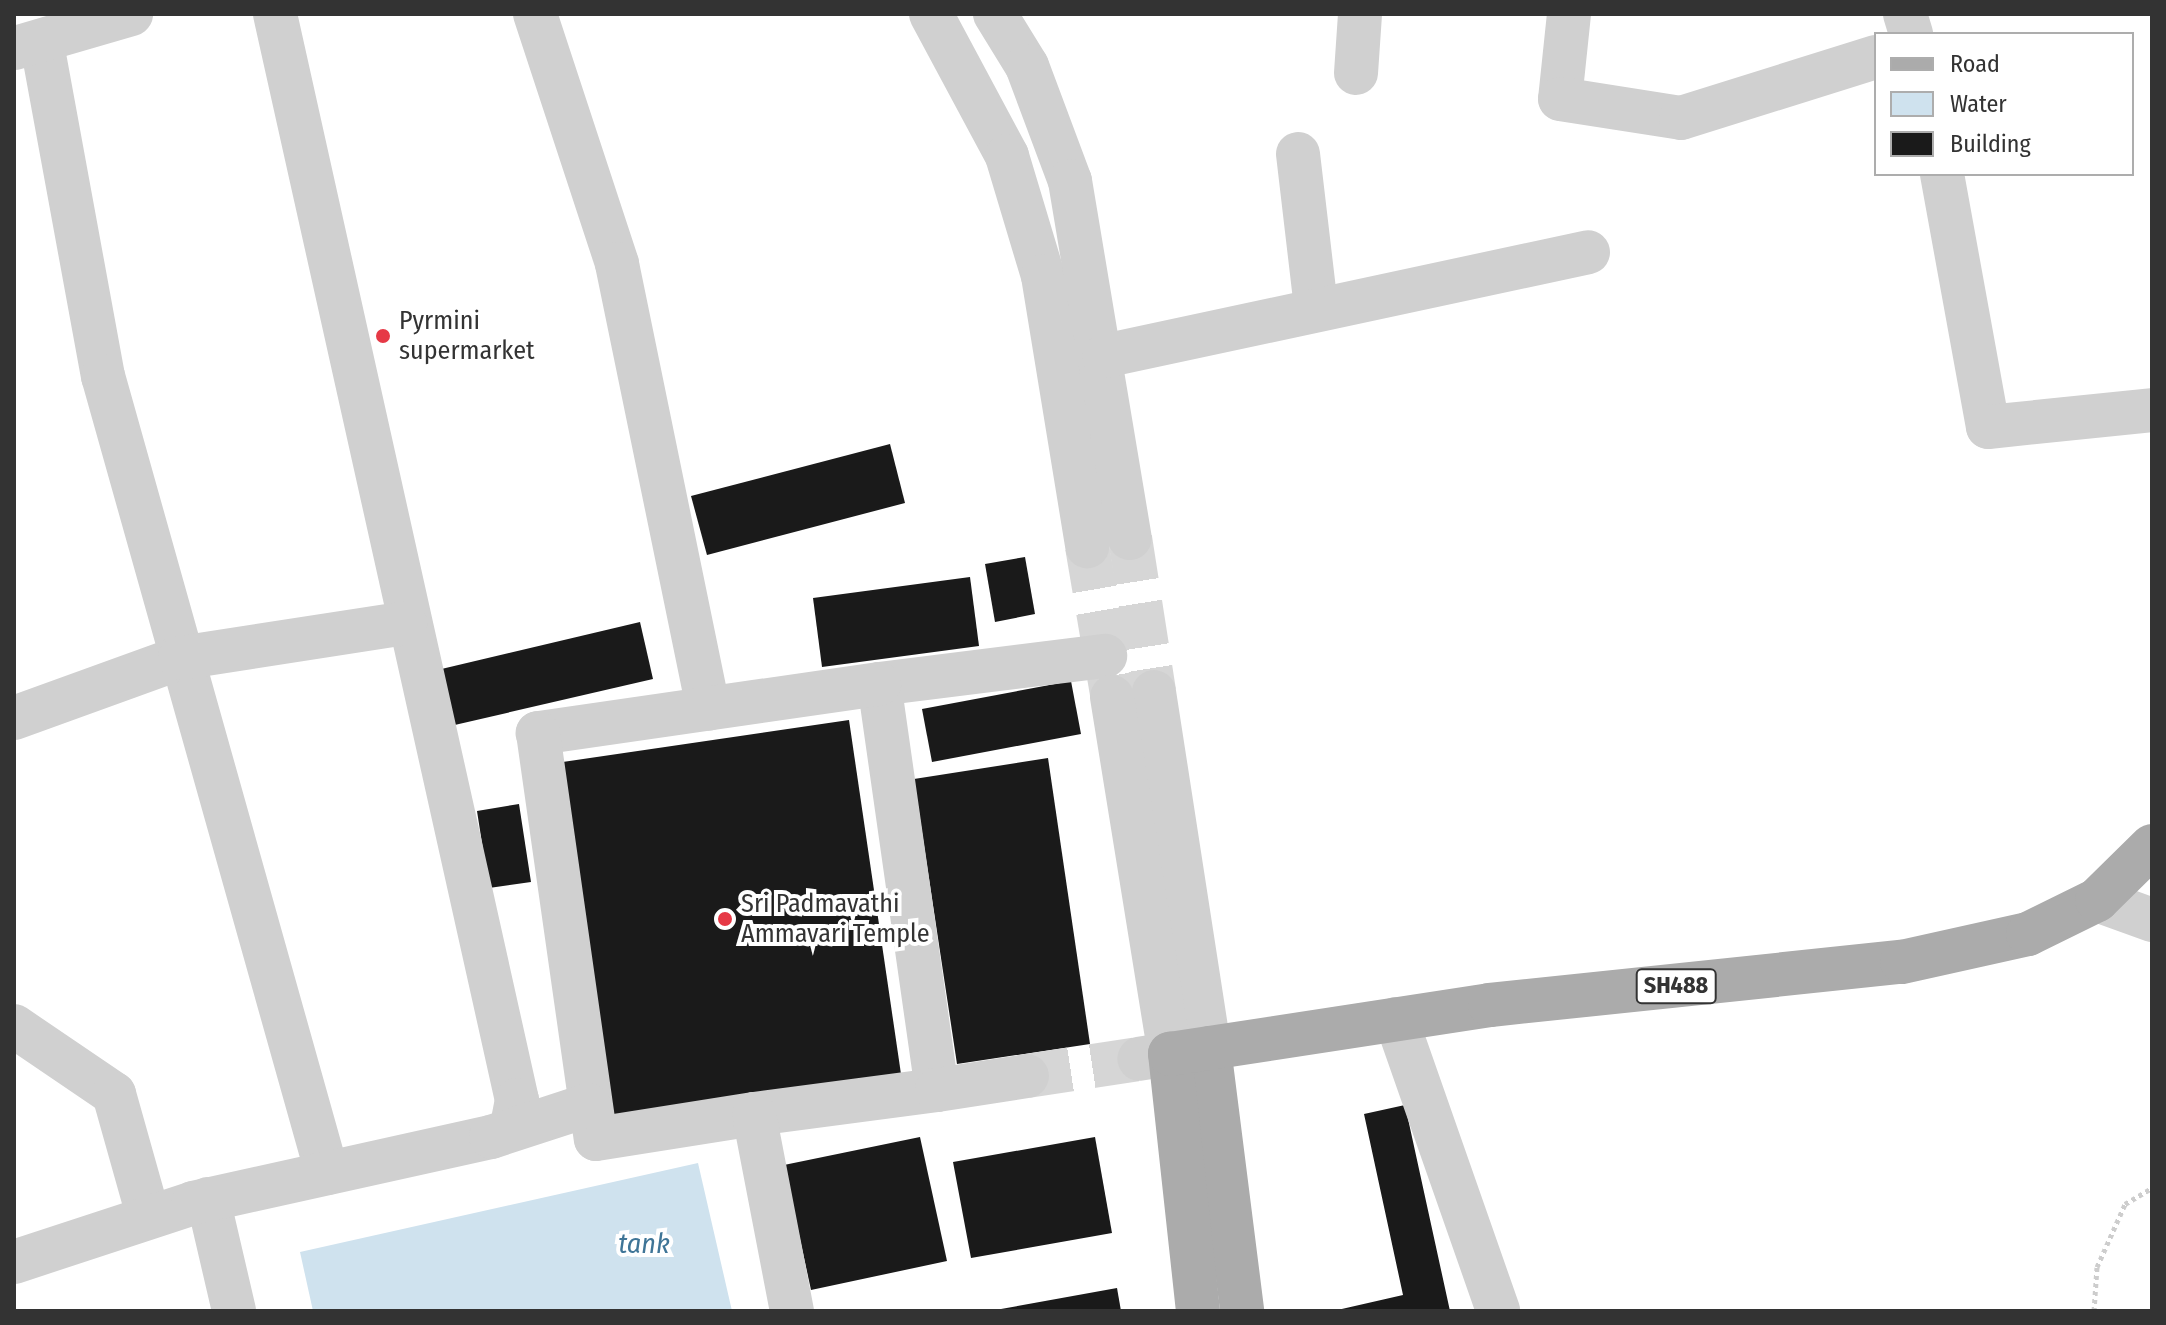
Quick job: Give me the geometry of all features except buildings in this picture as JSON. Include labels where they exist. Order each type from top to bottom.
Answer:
[{"type":"main road","name":"SH488","points":[[1173,1053],[1396,1019],[1902,962],[2028,934],[2097,900],[2152,846]]},
{"type":"main road","points":[[1173,1053],[1198,1311]]},
{"type":"main road","points":[[1173,1053],[1242,1311]]},
{"type":"street","points":[[275,14],[405,623],[517,1100],[512,1125]]},
{"type":"street","points":[[535,14],[617,264],[708,709]]},
{"type":"street","points":[[931,14],[1007,156],[1038,261],[1087,546]]},
{"type":"street","points":[[995,14],[1051,120],[1104,356],[1130,538]]},
{"type":"street","points":[[1356,73],[1360,14]]},
{"type":"street","points":[[1569,14],[1560,99],[1681,118],[1874,58]]},
{"type":"street","points":[[113,17],[28,46],[103,376],[327,1173]]},
{"type":"street","points":[[1298,154],[1316,308]]},
{"type":"street","points":[[1942,176],[1988,427],[2152,410]]},
{"type":"street","points":[[1104,356],[1588,252]]},
{"type":"street","points":[[14,718],[180,658],[405,623]]},
{"type":"street","points":[[1027,1076],[596,1139],[538,733],[879,684],[1124,681],[1173,1053]]},
{"type":"street","points":[[879,684],[937,1090]]},
{"type":"street","points":[[2097,900],[2152,920]]},
{"type":"street","points":[[1396,1019],[1498,1311]]},
{"type":"street","points":[[14,1026],[114,1094],[148,1215]]},
{"type":"street","points":[[14,1262],[148,1215],[491,1137],[512,1125],[589,1105]]},
{"type":"street","points":[[754,1114],[792,1311]]},
{"type":"street","points":[[208,1199],[234,1311]]},
{"type":"path","points":[[2094,1311],[2097,1267],[2125,1204],[2152,1188]]},
{"type":"water","name":"tank","points":[[698,1163],[732,1311],[313,1311],[300,1252]]},
{"type":"tunnel","points":[[1130,538],[1154,692]]},
{"type":"tunnel","points":[[1087,546],[1112,694]]},
{"type":"tunnel","points":[[1027,1076],[1139,1059]]},
{"type":"place","name":"Pyrmini supermarket","points":[[383,336]]},
{"type":"place","name":"Sri Padmavathi Ammavari Temple","points":[[725,919]]}]
